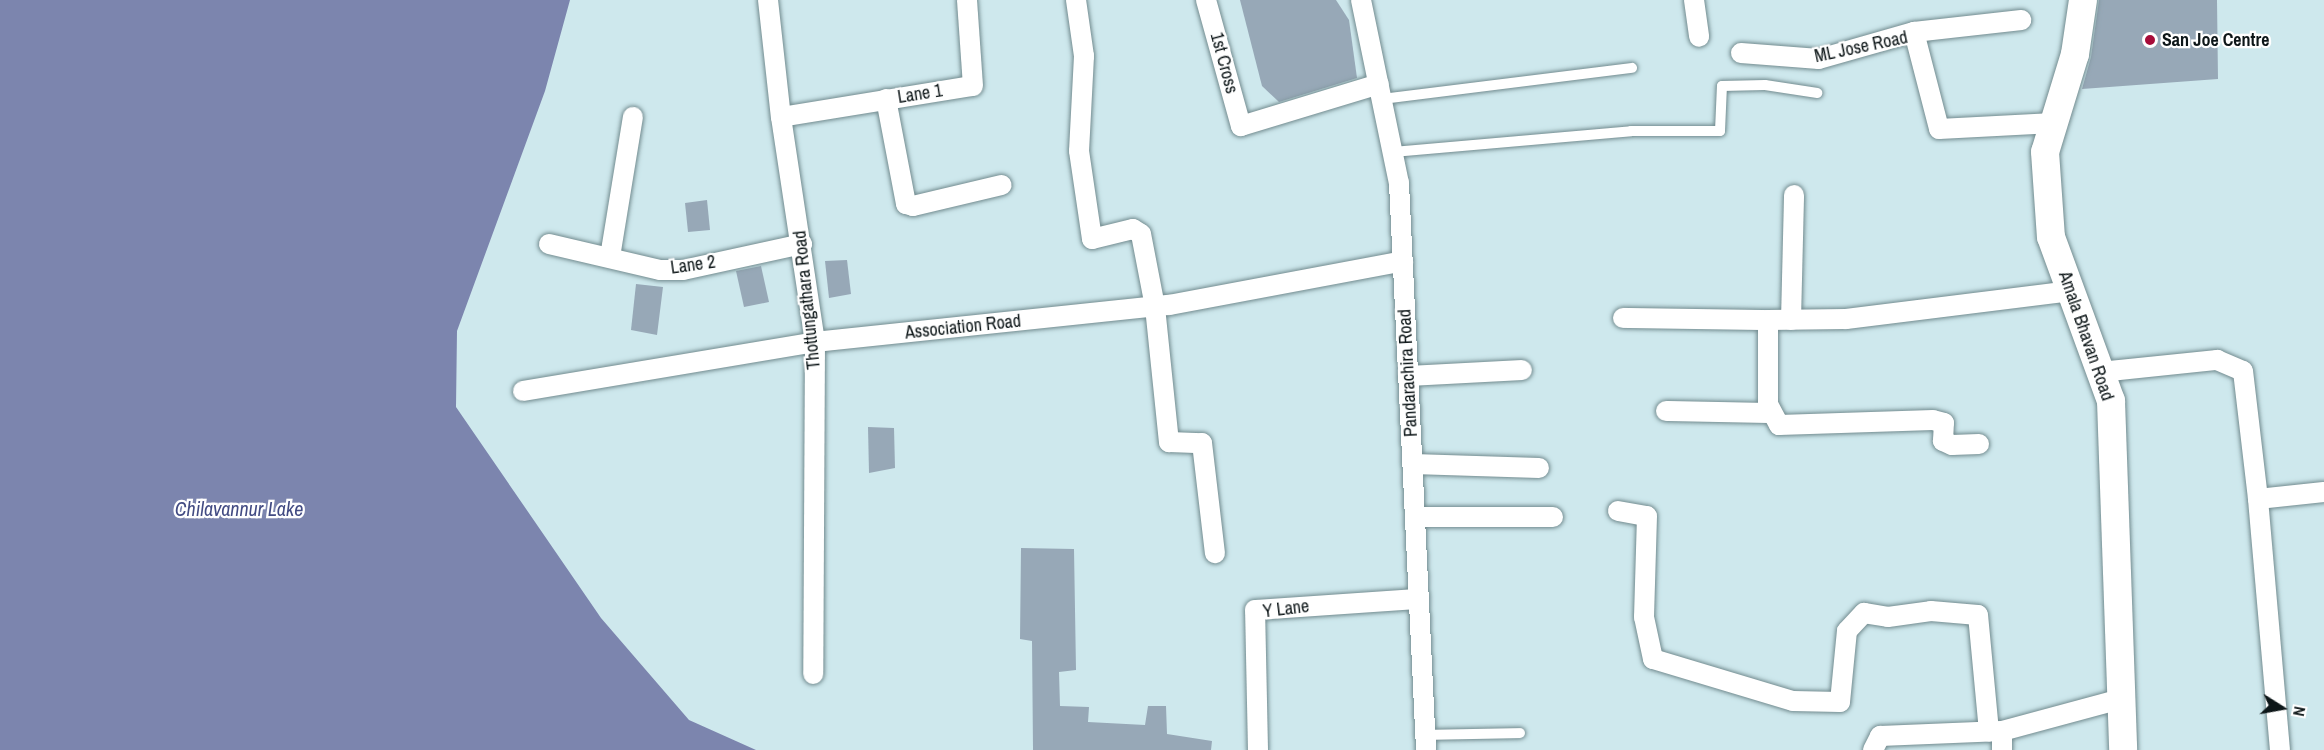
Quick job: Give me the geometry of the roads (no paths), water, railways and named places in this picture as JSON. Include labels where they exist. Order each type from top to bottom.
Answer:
[{"type":"street","name":"Thottungathara Road","points":[[768,0],[781,117],[815,342],[813,674]]},
{"type":"street","name":"Lane 1","points":[[781,117],[973,86],[967,0]]},
{"type":"street","points":[[1076,0],[1084,56],[1079,151],[1092,239],[1133,229],[1141,234],[1155,308],[1169,442],[1202,443],[1215,553]]},
{"type":"street","name":"1st Cross","points":[[1206,0],[1241,126],[1380,92]]},
{"type":"street","name":"Pandarachira Road","points":[[1361,0],[1399,183],[1426,742]]},
{"type":"street","points":[[1694,0],[1699,37]]},
{"type":"street","name":"Amala Bhavan Road","points":[[2083,0],[2075,54],[2045,152],[2051,237],[2111,401],[2123,750]]},
{"type":"street","points":[[1914,32],[2021,20]]},
{"type":"street","name":"ML Jose Road","points":[[1741,52],[1820,58],[1914,32],[1939,129],[2054,123]]},
{"type":"street","points":[[886,99],[906,204],[913,206],[1002,185]]},
{"type":"street","points":[[610,257],[633,117]]},
{"type":"street","points":[[1791,320],[1794,195]]},
{"type":"street","name":"Lane 2","points":[[549,244],[660,270],[683,270],[802,244]]},
{"type":"street","name":"Association Road","points":[[523,391],[815,342],[1155,308],[1403,261]]},
{"type":"street","points":[[1623,318],[1846,319],[2071,291]]},
{"type":"street","points":[[1768,320],[1772,413],[1779,424],[1933,420],[1944,423],[1943,441],[1952,445],[1979,444]]},
{"type":"street","points":[[2100,372],[2217,360],[2242,371],[2258,499],[2280,750]]},
{"type":"street","points":[[1408,376],[1522,370]]},
{"type":"street","points":[[1666,411],[1772,413]]},
{"type":"street","points":[[1413,464],[1539,468]]},
{"type":"street","points":[[2258,499],[2324,492]]},
{"type":"street","points":[[1618,511],[1647,516],[1644,617],[1653,659],[1793,701],[1840,702],[1847,631],[1864,613],[1888,617],[1931,611],[1978,615],[1998,737]]},
{"type":"street","points":[[1415,517],[1553,517]]},
{"type":"street","name":"Y Lane","points":[[1257,750],[1255,610],[1418,599]]},
{"type":"street","points":[[1873,750],[1880,736],[1998,737],[2121,699]]},
{"type":"lane","points":[[1380,92],[1632,68]]},
{"type":"lane","points":[[1393,152],[1630,131],[1720,131],[1722,86],[1765,85],[1817,93]]},
{"type":"lane","points":[[1426,742],[1520,733]]},
{"type":"water","name":"Chilavannur Lake","points":[[0,0],[570,0],[545,91],[457,331],[456,407],[601,618],[689,720],[756,750],[0,750]]},
{"type":"place","name":"San Joe Centre","points":[[2150,40]]}]
